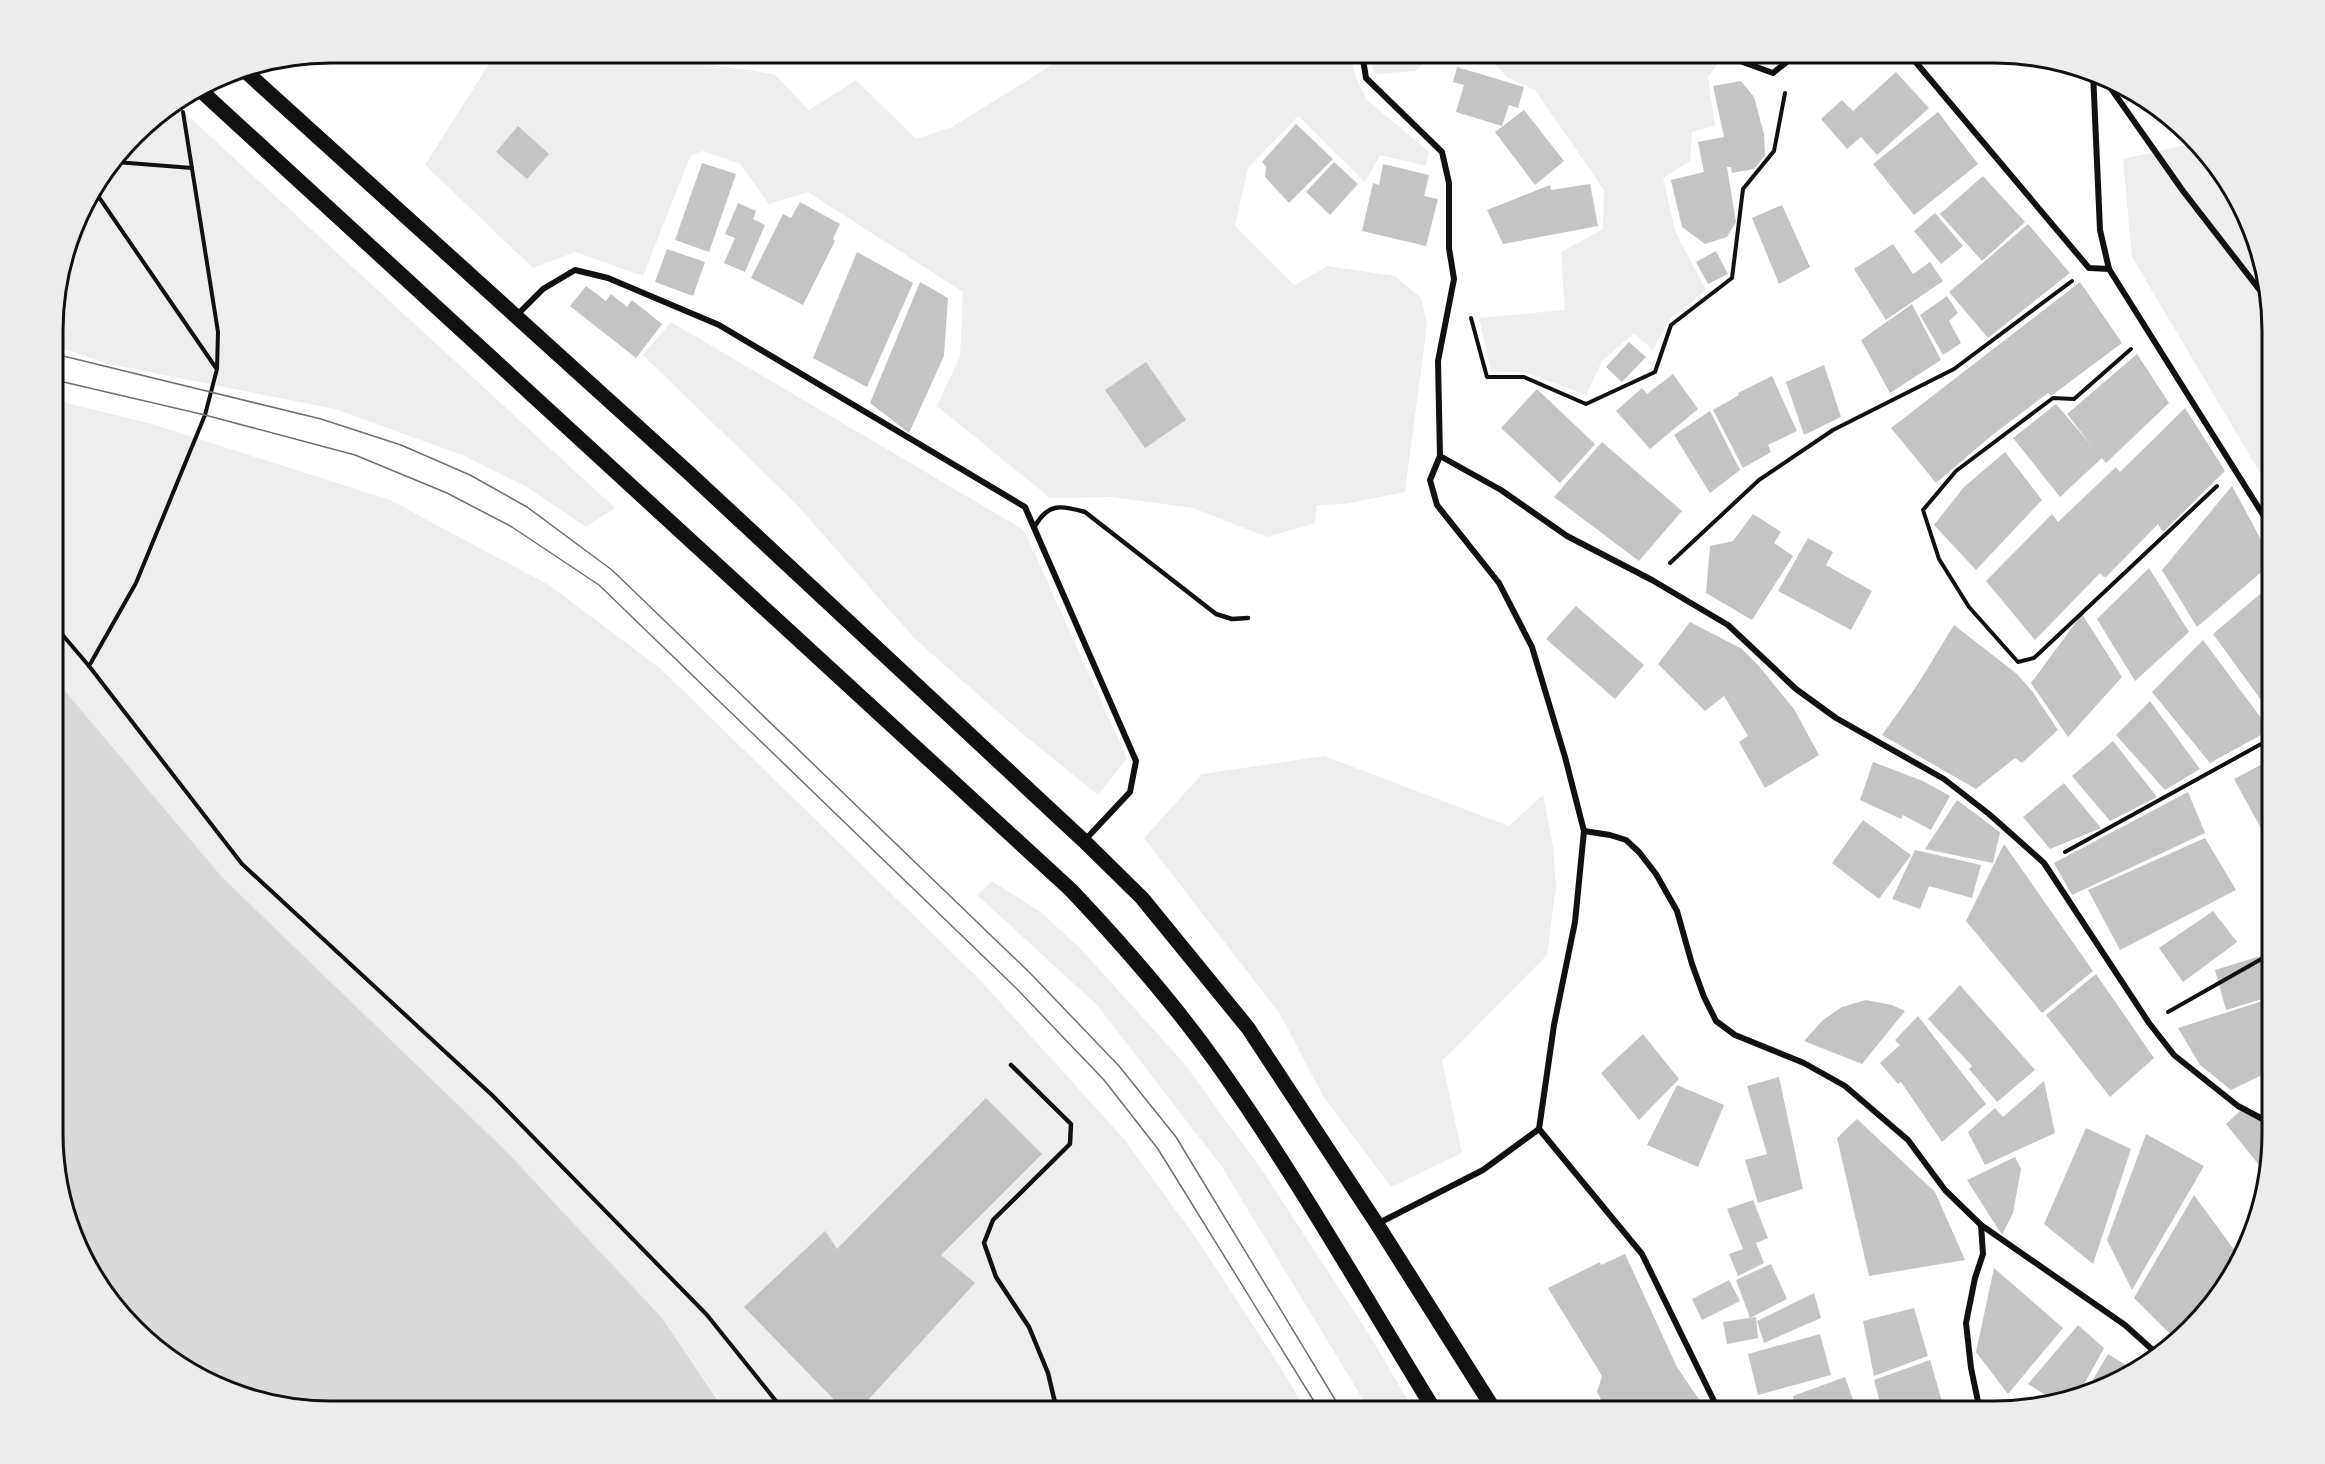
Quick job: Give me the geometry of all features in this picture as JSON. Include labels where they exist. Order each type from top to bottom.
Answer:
[{"type":"main road","points":[[250,75],[517,315],[1084,841],[1142,898],[1248,1028],[1377,1224],[1489,1401]]},
{"type":"main road","points":[[205,95],[1077,896],[1180,1015],[1215,1062],[1296,1186],[1429,1401]]},
{"type":"street","points":[[1364,63],[1366,78],[1442,152],[1449,183],[1449,248],[1454,279],[1438,361],[1440,456],[1430,480],[1437,505],[1499,583],[1532,647],[1565,757],[1584,831],[1575,921],[1554,1025],[1539,1129],[1483,1170],[1377,1224]]},
{"type":"street","points":[[1747,63],[1773,73],[1785,63]]},
{"type":"street","points":[[1917,63],[2089,268],[2109,268]]},
{"type":"street","points":[[2093,82],[2100,230],[2109,268],[2262,513]]},
{"type":"street","points":[[2113,91],[2183,191],[2259,289]]},
{"type":"street","points":[[517,315],[543,289],[575,270],[608,278],[718,325],[1025,507],[1136,761],[1130,792],[1084,841]]},
{"type":"street","points":[[1440,456],[1501,490],[1567,536],[1652,580],[1728,625],[1796,689],[1836,718],[1944,779],[1989,814],[2044,863],[2149,1023],[2174,1055],[2238,1106],[2262,1119]]},
{"type":"street","points":[[1584,831],[1610,834],[1626,840],[1639,852],[1656,874],[1677,911],[1700,986],[1716,1021],[1735,1035],[1804,1063],[1845,1086],[1908,1140],[1945,1190],[1981,1225],[2125,1325],[2152,1349]]},
{"type":"street","points":[[1539,1129],[1642,1254],[1714,1401]]},
{"type":"street","points":[[1978,1401],[1971,1368],[1966,1323],[1975,1278],[1983,1254],[1981,1225]]},
{"type":"lane","points":[[1035,526],[1042,514],[1054,508],[1068,507],[1085,512],[1216,614],[1232,619],[1248,618]]},
{"type":"lane","points":[[1011,1065],[1071,1124],[1070,1144],[993,1220],[984,1243],[996,1277],[1029,1327],[1048,1373],[1055,1401]]},
{"type":"path","points":[[1454,279],[1467,303],[1487,377],[1524,377],[1587,404],[1655,372],[1671,325],[1732,278],[1743,189],[1774,151],[1787,84]]},
{"type":"path","points":[[89,666],[136,583],[206,415],[217,369],[218,333],[183,114]]},
{"type":"path","points":[[122,162],[192,168]]},
{"type":"path","points":[[99,197],[217,369]]},
{"type":"path","points":[[1652,580],[1759,480],[1833,430],[1954,369],[2089,268]]},
{"type":"path","points":[[2149,334],[2074,399],[2053,398],[1956,471],[1923,510],[1939,560],[1969,608],[2018,662],[2034,658],[2138,563],[2235,469]]},
{"type":"path","points":[[63,635],[242,864],[493,1096],[707,1315],[776,1401]]},
{"type":"path","points":[[2044,863],[2262,743]]},
{"type":"path","points":[[2149,1023],[2262,959]]},
{"type":"shaded area","points":[[490,63],[696,63],[774,74],[809,110],[856,80],[916,139],[952,127],[1055,63],[1353,63],[1355,76],[1367,100],[1429,152],[1426,166],[1380,155],[1365,182],[1298,116],[1248,168],[1235,226],[1294,285],[1328,266],[1395,276],[1421,298],[1427,324],[1405,492],[1345,504],[1317,505],[1315,523],[1267,537],[1193,508],[1112,497],[1050,498],[937,406],[960,356],[963,292],[808,192],[769,204],[740,164],[703,151],[691,155],[643,276],[575,252],[533,268],[425,165]]},
{"type":"shaded area","points":[[1372,63],[1425,63],[1415,71],[1374,74]]},
{"type":"shaded area","points":[[1494,63],[1713,63],[1717,65],[1708,77],[1715,126],[1692,132],[1690,161],[1663,178],[1675,231],[1706,290],[1669,320],[1653,350],[1634,333],[1602,361],[1586,395],[1527,373],[1491,371],[1479,318],[1565,310],[1561,252],[1603,229],[1604,190],[1535,90],[1508,78]]},
{"type":"shaded area","points":[[181,109],[615,508],[586,527],[527,487],[462,455],[335,409],[108,364],[63,349],[65,296],[72,261],[83,228],[108,182],[141,141]]},
{"type":"shaded area","points":[[2187,145],[2217,182],[2242,228],[2253,261],[2260,296],[2262,476],[2132,257],[2123,159]]},
{"type":"shaded area","points":[[671,322],[1024,530],[1127,758],[1098,795],[1024,735],[915,639],[797,505],[643,355]]},
{"type":"shaded area","points":[[63,402],[152,424],[390,500],[549,585],[661,669],[981,981],[1124,1139],[1196,1238],[1300,1401],[719,1401],[662,1318],[507,1152],[222,877],[63,688]]},
{"type":"shaded area","points":[[63,688],[222,877],[507,1152],[662,1318],[718,1401],[331,1401],[296,1399],[261,1392],[228,1381],[182,1356],[141,1323],[108,1282],[83,1236],[72,1203],[65,1168],[63,1133]]},
{"type":"shaded area","points":[[1324,756],[1509,826],[1543,795],[1553,846],[1556,887],[1547,955],[1442,1061],[1462,1153],[1391,1187],[1323,1096],[1280,1014],[1144,838],[1202,774]]},
{"type":"shaded area","points":[[992,881],[1038,910],[1079,947],[1183,1062],[1262,1170],[1370,1336],[1408,1401],[1364,1401],[1222,1167],[1097,1005],[977,895]]},
{"type":"building","points":[[1457,67],[1524,87],[1518,108],[1509,105],[1502,126],[1456,112],[1464,85],[1453,82]]},
{"type":"building","points":[[1896,72],[1929,108],[1877,155],[1861,137],[1847,149],[1821,119],[1842,100],[1853,111]]},
{"type":"building","points":[[1741,81],[1754,97],[1764,134],[1765,155],[1754,169],[1732,173],[1731,167],[1727,167],[1736,222],[1727,237],[1705,244],[1682,227],[1671,180],[1704,172],[1698,142],[1724,137],[1713,86]]},
{"type":"building","points":[[1524,110],[1564,161],[1535,185],[1495,132]]},
{"type":"building","points":[[1938,112],[1978,164],[1914,215],[1873,164]]},
{"type":"building","points":[[1296,124],[1333,159],[1289,203],[1265,177],[1266,167],[1262,162]]},
{"type":"building","points":[[518,126],[549,154],[527,179],[496,152]]},
{"type":"building","points":[[1334,162],[1358,184],[1330,215],[1306,192]]},
{"type":"building","points":[[702,163],[736,174],[709,252],[675,240]]},
{"type":"building","points":[[1383,164],[1429,175],[1424,196],[1438,199],[1426,246],[1362,231],[1373,183],[1379,185]]},
{"type":"building","points":[[1983,176],[2025,222],[1982,261],[1940,214]]},
{"type":"building","points":[[1590,184],[1598,226],[1503,244],[1487,210],[1550,185],[1551,190]]},
{"type":"building","points":[[800,202],[840,224],[833,239],[835,241],[803,305],[751,278],[783,214],[791,218]]},
{"type":"building","points":[[738,203],[756,211],[753,219],[765,225],[745,272],[724,263],[735,238],[725,234]]},
{"type":"building","points":[[1782,205],[1810,267],[1779,284],[1752,218]]},
{"type":"building","points":[[1935,213],[1963,246],[1941,264],[1914,231]]},
{"type":"building","points":[[2028,224],[2070,273],[1988,338],[1949,292]]},
{"type":"building","points":[[1893,244],[1913,274],[1930,262],[1943,281],[1886,320],[1854,269]]},
{"type":"building","points":[[667,249],[705,262],[693,296],[655,282]]},
{"type":"building","points":[[1716,251],[1728,274],[1708,284],[1696,262]]},
{"type":"building","points":[[857,252],[913,283],[867,387],[813,358]]},
{"type":"building","points":[[920,282],[948,298],[944,356],[909,433],[870,403]]},
{"type":"building","points":[[2080,282],[2122,343],[2051,396],[2048,393],[1991,436],[1936,483],[1891,428]]},
{"type":"building","points":[[586,286],[606,301],[611,294],[627,307],[632,300],[662,324],[636,358],[570,306]]},
{"type":"building","points":[[1947,296],[1958,313],[1949,321],[1961,343],[1943,355],[1920,315]]},
{"type":"building","points":[[1912,304],[1941,360],[1890,393],[1861,340]]},
{"type":"building","points":[[1629,342],[1646,357],[1622,382],[1606,367]]},
{"type":"building","points":[[2137,354],[2169,403],[2106,463],[2102,458],[2060,497],[2013,438],[2056,404],[2092,446],[2067,414]]},
{"type":"building","points":[[1146,362],[1186,420],[1145,448],[1105,390]]},
{"type":"building","points":[[1824,365],[1841,417],[1804,435],[1786,382]]},
{"type":"building","points":[[1673,374],[1698,409],[1650,449],[1616,411],[1642,388],[1647,394]]},
{"type":"building","points":[[1772,376],[1797,431],[1768,445],[1771,452],[1743,468],[1713,410],[1739,395],[1738,393]]},
{"type":"building","points":[[1537,389],[1595,444],[1560,483],[1501,428]]},
{"type":"building","points":[[2185,408],[2225,471],[2163,532],[2158,524],[2105,578],[2100,573],[2035,640],[1986,581],[2052,514],[2058,522],[2116,467],[2120,472]]},
{"type":"building","points":[[1710,411],[1740,470],[1710,493],[1674,435]]},
{"type":"building","points":[[1602,442],[1682,511],[1639,561],[1554,497]]},
{"type":"building","points":[[2005,452],[2042,500],[1976,570],[1934,525],[1964,487]]},
{"type":"building","points":[[2232,486],[2262,542],[2262,572],[2197,627],[2162,570]]},
{"type":"building","points":[[1753,514],[1781,532],[1774,543],[1793,556],[1752,620],[1706,593],[1710,546],[1733,541]]},
{"type":"building","points":[[1808,538],[1833,552],[1826,565],[1872,591],[1851,630],[1778,591]]},
{"type":"building","points":[[2149,568],[2189,632],[2135,681],[2097,619]]},
{"type":"building","points":[[2262,592],[2262,701],[2213,634]]},
{"type":"building","points":[[1576,606],[1644,665],[1615,699],[1546,639]]},
{"type":"building","points":[[2082,614],[2122,677],[2068,737],[2031,683]]},
{"type":"building","points":[[1690,622],[1742,649],[1758,665],[1794,709],[1819,755],[1765,788],[1739,742],[1748,736],[1724,696],[1705,711],[1658,664]]},
{"type":"building","points":[[1954,625],[2017,674],[2032,691],[2058,730],[2022,763],[2015,758],[1976,789],[1882,735],[1916,687]]},
{"type":"building","points":[[2203,640],[2262,719],[2262,734],[2210,763],[2152,692]]},
{"type":"building","points":[[2150,701],[2200,769],[2165,790],[2116,735]]},
{"type":"building","points":[[2113,741],[2157,797],[2110,821],[2072,776]]},
{"type":"building","points":[[1873,762],[1923,781],[1950,796],[1931,830],[1903,815],[1901,819],[1860,800]]},
{"type":"building","points":[[2262,764],[2262,830],[2234,779]]},
{"type":"building","points":[[2064,783],[2101,828],[2050,849],[2023,817]]},
{"type":"building","points":[[2188,792],[2205,833],[2072,895],[2054,863]]},
{"type":"building","points":[[1957,800],[2000,832],[1993,863],[1925,849]]},
{"type":"building","points":[[1863,820],[1911,855],[1879,899],[1832,863]]},
{"type":"building","points":[[2205,838],[2236,890],[2120,950],[2088,890]]},
{"type":"building","points":[[2004,844],[2093,971],[2042,1013],[1966,921]]},
{"type":"building","points":[[1915,850],[1981,865],[1972,898],[1929,886],[1920,909],[1892,899]]},
{"type":"building","points":[[2213,911],[2237,942],[2183,982],[2159,948]]},
{"type":"building","points":[[2262,956],[2262,999],[2226,1010],[2215,970]]},
{"type":"building","points":[[2096,974],[2154,1058],[2110,1097],[2046,1015]]},
{"type":"building","points":[[1960,985],[2035,1070],[1997,1102],[1969,1069],[1972,1066],[1928,1019]]},
{"type":"building","points":[[1866,1000],[1892,1005],[1905,1011],[1862,1064],[1804,1041],[1823,1020],[1842,1007]]},
{"type":"building","points":[[2262,1001],[2262,1075],[2231,1090],[2200,1065],[2178,1028]]},
{"type":"building","points":[[1918,1016],[1986,1104],[1942,1142],[1901,1082],[1898,1084],[1880,1063],[1900,1045],[1895,1040]]},
{"type":"building","points":[[1643,1034],[1679,1079],[1639,1120],[1601,1073]]},
{"type":"building","points":[[1779,1077],[1803,1189],[1758,1203],[1745,1160],[1767,1154],[1747,1086]]},
{"type":"building","points":[[2044,1081],[2055,1133],[1985,1165],[1968,1132],[1995,1108],[2003,1117]]},
{"type":"building","points":[[1677,1085],[1724,1105],[1698,1167],[1647,1145]]},
{"type":"building","points":[[986,1098],[1042,1154],[941,1255],[975,1283],[867,1401],[835,1401],[744,1307],[825,1231],[837,1249]]},
{"type":"building","points":[[2240,1111],[2262,1122],[2260,1166],[2226,1124]]},
{"type":"building","points":[[1857,1119],[1935,1192],[1965,1260],[1869,1276],[1837,1138]]},
{"type":"building","points":[[2086,1128],[2131,1149],[2093,1264],[2044,1224]]},
{"type":"building","points":[[2146,1134],[2204,1166],[2132,1290],[2107,1240]]},
{"type":"building","points":[[2015,1157],[2021,1169],[2013,1213],[2002,1235],[1967,1180]]},
{"type":"building","points":[[2194,1195],[2235,1251],[2226,1267],[2196,1310],[2171,1335],[2134,1298]]},
{"type":"building","points":[[1753,1200],[1768,1238],[1756,1243],[1764,1263],[1738,1276],[1729,1254],[1743,1249],[1727,1209]]},
{"type":"building","points":[[1625,1254],[1677,1367],[1700,1401],[1602,1401],[1597,1392],[1602,1376],[1548,1288],[1600,1262],[1601,1265]]},
{"type":"building","points":[[1771,1264],[1787,1299],[1750,1318],[1736,1280]]},
{"type":"building","points":[[1994,1268],[2063,1328],[2008,1394],[1976,1352]]},
{"type":"building","points":[[1729,1280],[1740,1301],[1702,1320],[1692,1299]]},
{"type":"building","points":[[1814,1293],[1821,1318],[1764,1343],[1757,1321]]},
{"type":"building","points":[[1914,1308],[1928,1356],[1874,1376],[1863,1321]]},
{"type":"building","points":[[1756,1317],[1758,1338],[1727,1344],[1723,1322]]},
{"type":"building","points":[[2078,1325],[2104,1348],[2083,1386],[2047,1396],[2028,1384]]},
{"type":"building","points":[[1820,1334],[1831,1375],[1758,1395],[1748,1354]]},
{"type":"building","points":[[2108,1354],[2127,1366],[2097,1381],[2091,1383]]},
{"type":"building","points":[[1930,1360],[1942,1401],[1879,1401],[1874,1380]]},
{"type":"building","points":[[1845,1377],[1853,1401],[1794,1401],[1793,1396]]},
{"type":"tram line","points":[[63,356],[321,419],[401,445],[470,475],[527,507],[612,570],[1030,973],[1119,1066],[1176,1137],[1336,1401]]},
{"type":"tram line","points":[[63,382],[205,415],[355,455],[447,493],[512,527],[599,585],[1016,988],[1104,1080],[1158,1149],[1314,1401]]}]
